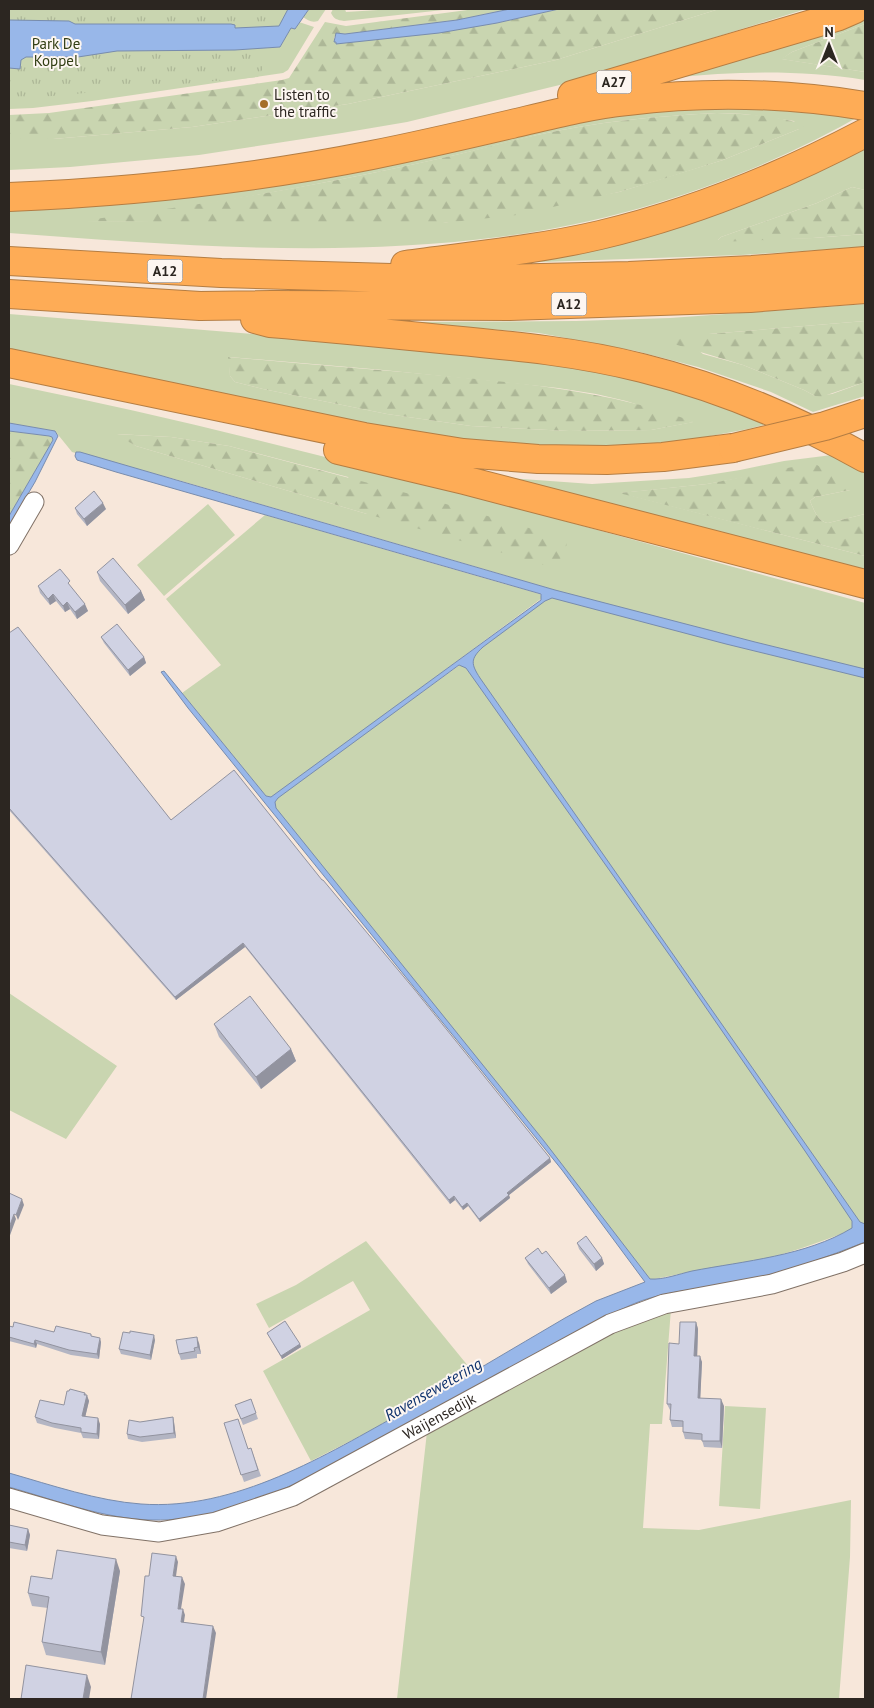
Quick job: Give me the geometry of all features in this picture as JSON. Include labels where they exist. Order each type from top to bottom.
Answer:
[{"type":"highway","name":"A27","points":[[372,155],[442,128],[508,114],[839,16],[856,9]]},
{"type":"highway","points":[[9,197],[62,195],[190,183],[288,170],[372,155],[581,108],[627,101],[678,96],[734,94],[821,99],[865,106]]},
{"type":"highway","points":[[321,276],[531,249],[600,235],[720,199],[775,177],[865,132]]},
{"type":"highway","name":"A12","points":[[9,261],[221,274],[460,280],[752,270],[865,261]]},
{"type":"highway","name":"A12","points":[[9,294],[200,306],[510,306],[750,298],[865,289]]},
{"type":"highway","name":"A12","points":[[200,306],[270,322],[527,347],[592,357],[642,368],[702,385],[746,402],[798,424],[865,458]]},
{"type":"highway","points":[[9,363],[364,438],[506,458],[607,460],[663,458],[733,448],[825,426],[865,413]]},
{"type":"highway","points":[[241,412],[262,432],[464,480],[865,584]]},
{"type":"street","points":[[9,545],[34,502]]},
{"type":"street","name":"Waijensedijk","points":[[9,1498],[102,1525],[159,1532],[216,1522],[293,1496],[610,1324],[664,1304],[772,1284],[865,1254]]},
{"type":"green space","name":"Park De Koppel","points":[[9,9],[296,9],[258,77],[9,100]]},
{"type":"green space","points":[[309,9],[326,9],[318,21],[313,22],[303,17]]},
{"type":"green space","points":[[333,9],[345,9],[346,12],[394,9],[452,9],[344,21],[333,17],[331,13]]},
{"type":"green space","points":[[475,9],[510,9],[457,20],[345,34],[336,33],[334,41],[497,23],[559,9],[719,9],[556,60],[348,104],[192,127],[53,139],[9,139],[9,115],[49,113],[289,78],[325,22],[346,26]]},
{"type":"green space","points":[[719,9],[806,9],[572,82],[407,122],[199,155],[70,167],[9,170],[9,139],[53,139],[192,127],[348,104],[556,60]]},
{"type":"green space","points":[[865,18],[865,24],[792,52],[782,59],[865,72],[865,80],[793,73],[720,74],[671,78]]},
{"type":"green space","points":[[299,22],[314,27],[288,70],[283,73],[92,101],[9,109],[9,68],[280,47],[291,28],[295,29]]},
{"type":"green space","points":[[865,24],[865,72],[781,59],[792,52]]},
{"type":"green space","points":[[707,101],[865,113],[779,157],[688,193],[594,220],[547,230],[499,237],[377,247],[315,248],[131,242],[9,233],[9,205],[537,124]],"holes":[[[717,113],[744,114],[794,121],[799,129],[723,160],[619,192],[443,223],[85,221],[211,203],[295,188],[435,160],[581,126],[671,116]]]},
{"type":"green space","points":[[717,113],[772,117],[805,125],[723,160],[666,178],[619,192],[517,215],[443,223],[288,224],[79,221],[164,210],[290,189],[430,161],[581,126]]},
{"type":"green space","points":[[865,141],[865,190],[852,187],[817,203],[721,237],[718,240],[813,238],[865,234],[865,247],[741,255],[512,263]]},
{"type":"green space","points":[[852,187],[865,190],[865,234],[720,242],[718,240],[721,237],[817,203]]},
{"type":"green space","points":[[865,304],[865,321],[709,334],[679,334],[703,354],[743,365],[815,396],[832,394],[865,382],[865,396],[813,412],[771,392],[698,367],[636,351],[539,333],[412,322],[576,321],[670,318]]},
{"type":"green space","points":[[9,314],[511,355],[625,374],[774,422],[748,429],[625,452],[446,440],[9,352]],"holes":[[[229,357],[383,370],[558,388],[596,394],[626,401],[693,422],[651,430],[569,431],[471,426],[387,414],[235,382],[230,376]]]},
{"type":"green space","points":[[865,321],[865,382],[821,397],[743,365],[674,344],[679,334],[709,334]]},
{"type":"green space","points":[[228,357],[547,387],[606,397],[665,412],[694,422],[651,430],[569,431],[471,426],[387,414],[235,382],[230,376]]},
{"type":"green space","points":[[9,384],[209,428],[342,461],[865,603],[865,1225],[773,1257],[650,1280],[545,1144],[269,802],[464,662],[555,590],[178,480],[72,452],[55,431],[9,423]],"holes":[[[117,434],[171,437],[229,446],[348,477],[367,514],[136,446]]]},
{"type":"green space","points":[[9,431],[49,436],[53,440],[9,516]]},
{"type":"green space","points":[[115,434],[171,437],[229,446],[425,498],[564,538],[567,544],[561,558],[548,566],[136,446]]},
{"type":"green space","points":[[840,454],[865,471],[865,514],[828,523],[819,518],[810,501],[815,497],[850,490],[757,475],[707,484],[621,493],[865,556],[865,572],[495,477],[592,484],[689,478],[784,461]]},
{"type":"green space","points":[[813,463],[852,483],[850,490],[815,497],[810,501],[819,518],[828,523],[865,514],[865,556],[619,493],[707,484]]},
{"type":"green space","points":[[208,504],[235,535],[164,596],[137,565]]},
{"type":"green space","points":[[265,515],[540,594],[542,598],[275,796],[266,796],[182,693],[221,665],[166,599]]},
{"type":"green space","points":[[9,993],[117,1066],[66,1139],[9,1110]]},
{"type":"green space","points":[[366,1241],[473,1372],[370,1431],[311,1461],[263,1371],[370,1310],[353,1281],[269,1328],[256,1304],[296,1285]]},
{"type":"green space","points":[[671,1309],[662,1424],[650,1424],[643,1528],[699,1530],[851,1500],[850,1557],[839,1699],[397,1699],[427,1432],[618,1327]]},
{"type":"green space","points":[[725,1406],[766,1408],[760,1509],[719,1506]]},
{"type":"water","points":[[288,9],[309,9],[295,29],[291,28],[280,47],[235,50],[117,51],[78,57],[26,57],[21,60],[20,69],[9,68],[9,20],[69,21],[75,24],[231,24],[235,25],[235,28],[279,26]]},
{"type":"water","points":[[510,9],[559,9],[497,23],[439,33],[336,44],[334,42],[336,33],[345,34],[457,20]]},
{"type":"water","points":[[9,423],[55,431],[58,436],[35,482],[9,526],[9,516],[53,440],[49,436],[9,431]]},
{"type":"water","points":[[76,452],[80,452],[555,590],[865,669],[865,678],[552,598],[545,601],[483,647],[473,662],[480,678],[860,1222],[865,1224],[865,1242],[808,1263],[763,1276],[662,1295],[634,1303],[316,1473],[252,1502],[219,1512],[186,1518],[134,1519],[98,1513],[9,1487],[9,1473],[108,1500],[141,1504],[176,1504],[211,1499],[245,1489],[279,1477],[312,1462],[425,1400],[596,1301],[645,1282],[562,1170],[188,708],[161,672],[164,671],[266,796],[271,797],[541,600],[541,594],[116,472],[77,460]],"holes":[[[459,665],[466,668],[673,960],[805,1151],[852,1221],[852,1228],[815,1245],[795,1251],[692,1271],[666,1278],[650,1279],[544,1141],[276,808],[275,802],[278,798]]]},
{"type":"building","points":[[94,491],[103,503],[84,519],[75,508]]},
{"type":"building","points":[[113,558],[141,591],[125,605],[97,572]]},
{"type":"building","points":[[60,569],[70,581],[68,583],[85,604],[75,612],[67,602],[63,606],[53,594],[48,599],[38,586]]},
{"type":"building","points":[[117,624],[144,657],[128,670],[101,637]]},
{"type":"building","points":[[18,627],[171,820],[234,770],[550,1158],[479,1219],[467,1203],[462,1207],[454,1196],[449,1200],[243,943],[175,997],[9,808],[9,633]]},
{"type":"building","points":[[250,996],[291,1049],[256,1077],[214,1024]]},
{"type":"building","points":[[9,1193],[22,1199],[9,1228]]},
{"type":"building","points":[[586,1236],[602,1258],[594,1264],[577,1243]]},
{"type":"building","points":[[538,1248],[542,1254],[546,1251],[565,1275],[549,1288],[525,1258]]},
{"type":"building","points":[[285,1321],[300,1344],[281,1356],[267,1333]]},
{"type":"building","points":[[14,1322],[54,1332],[56,1326],[91,1334],[91,1336],[100,1338],[97,1354],[69,1350],[35,1340],[34,1344],[9,1337],[9,1326],[13,1327]]},
{"type":"building","points":[[680,1322],[696,1322],[694,1356],[700,1356],[698,1398],[721,1399],[720,1441],[702,1441],[702,1434],[683,1432],[683,1421],[670,1420],[671,1404],[667,1404],[669,1343],[679,1344]]},
{"type":"building","points":[[130,1331],[154,1335],[150,1355],[119,1349],[123,1332],[130,1333]]},
{"type":"building","points":[[197,1337],[198,1347],[194,1348],[195,1351],[179,1354],[176,1340]]},
{"type":"building","points":[[70,1389],[87,1395],[82,1416],[98,1418],[97,1434],[81,1432],[81,1428],[52,1423],[35,1417],[40,1400],[64,1405],[67,1391]]},
{"type":"building","points":[[251,1399],[256,1413],[241,1419],[235,1405]]},
{"type":"building","points":[[173,1417],[174,1433],[140,1437],[127,1434],[129,1420],[140,1422]]},
{"type":"building","points":[[238,1419],[248,1449],[251,1448],[258,1470],[241,1475],[224,1423]]},
{"type":"building","points":[[9,1525],[28,1529],[25,1545],[9,1542]]},
{"type":"building","points":[[57,1550],[116,1559],[101,1652],[42,1642],[49,1597],[28,1593],[31,1576],[52,1579]]},
{"type":"building","points":[[152,1553],[176,1556],[173,1576],[182,1577],[178,1609],[183,1609],[181,1622],[213,1626],[203,1699],[131,1699],[144,1617],[141,1616],[145,1576],[149,1576]]},
{"type":"building","points":[[26,1665],[87,1675],[83,1699],[21,1699]]},
{"type":"place","name":"Listen to the traffic","points":[[264,104]]},
{"type":"water label","name":"Ravensewetering","points":[[433,1389]]}]
